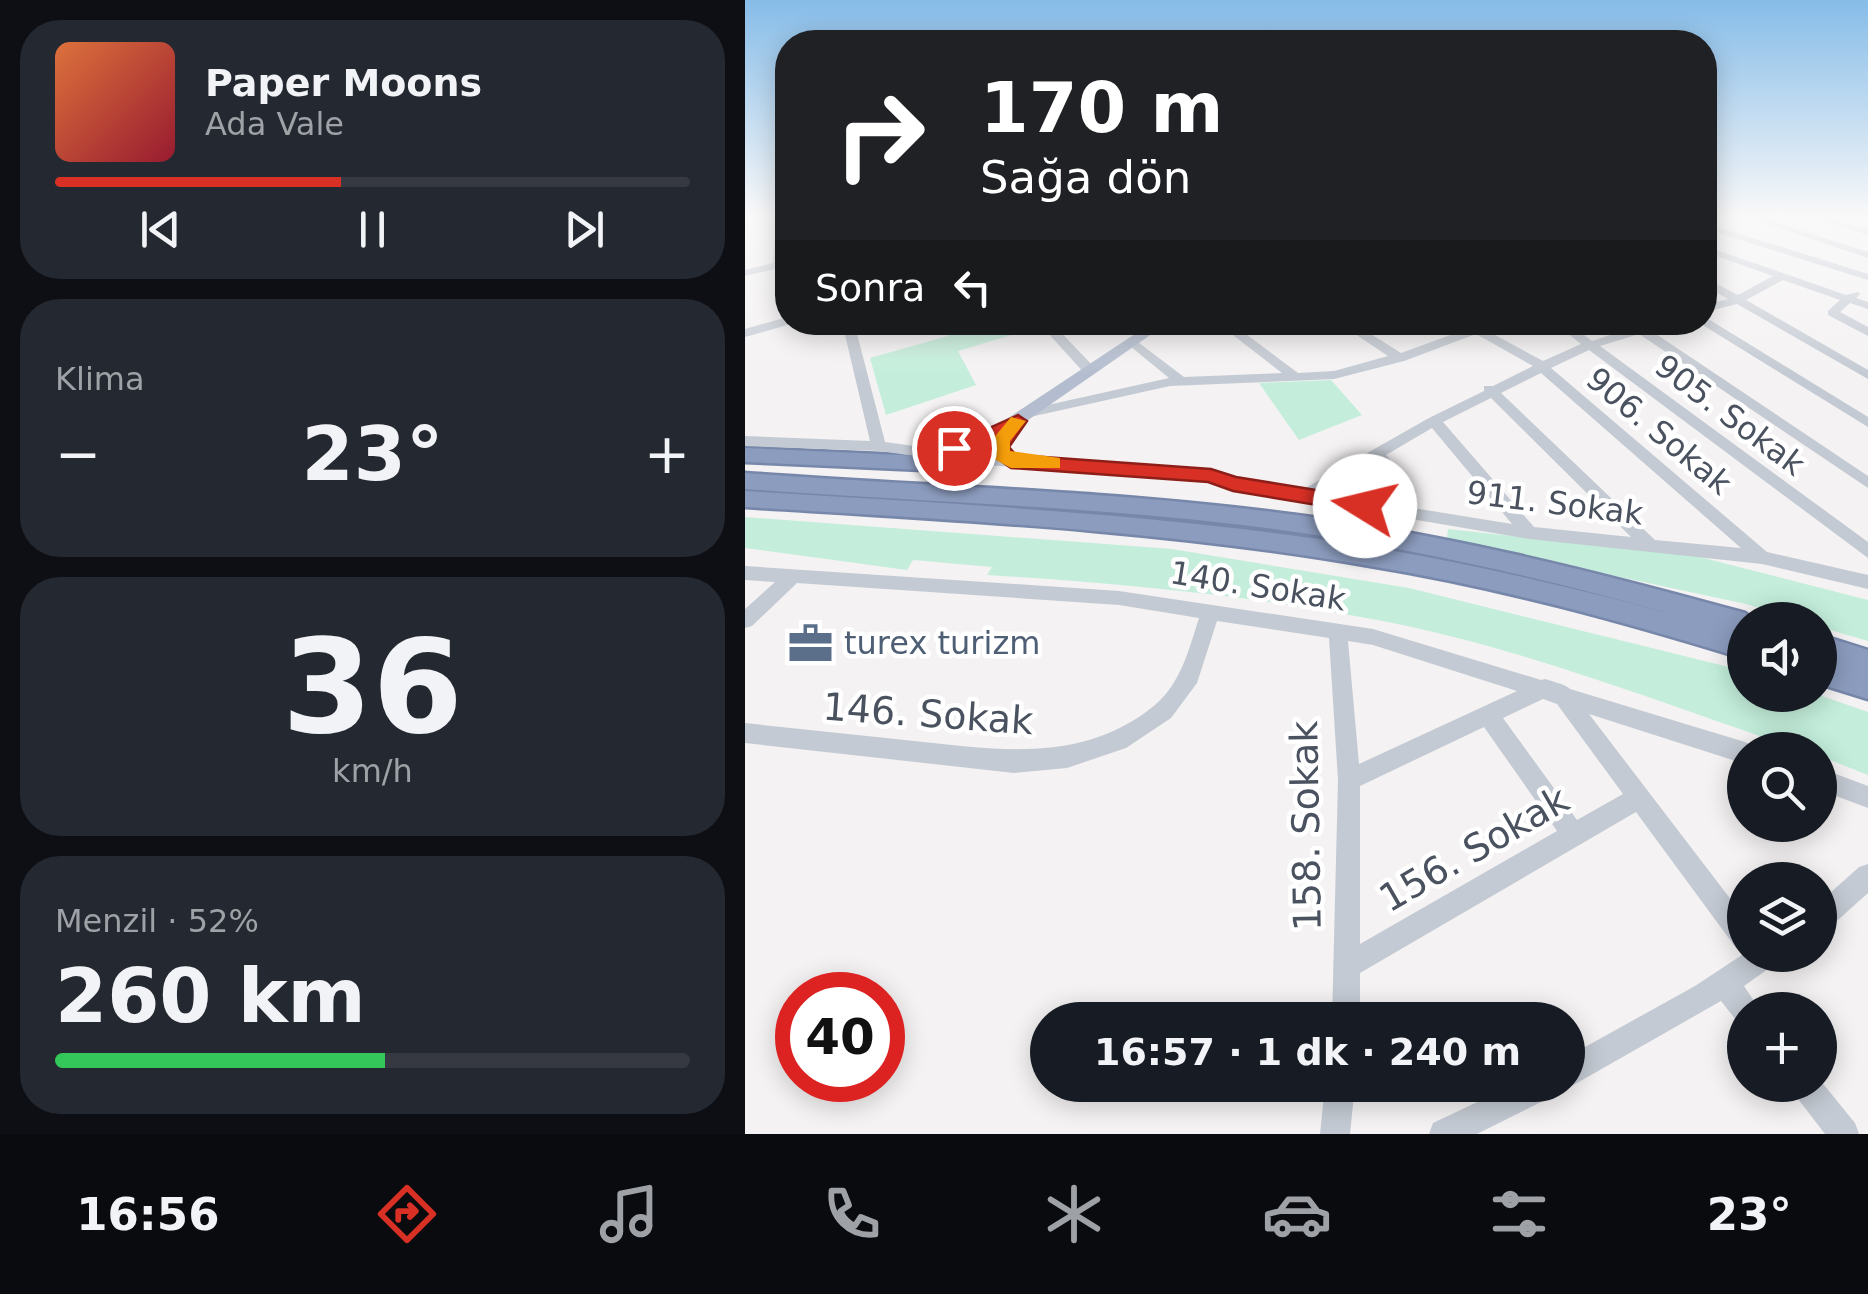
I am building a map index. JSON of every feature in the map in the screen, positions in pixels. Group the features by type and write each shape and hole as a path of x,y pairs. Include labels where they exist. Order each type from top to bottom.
{"highway":[{"path":"745,455 945,464 972,459"},
{"path":"745,466 860,476 904,490"},
{"path":"745,482 1099,504 1347,531 1548,571 1727,619"},
{"path":"745,499 1137,526 1319,548 1540,592 1727,642"},
{"path":"1837,652 1868,662"},
{"path":"1837,676 1868,686"}],"main road":[{"path":"972,459 987,440 1144,335"},
{"path":"931,451 974,443 1024,417"},
{"path":"1011,461 1001,454 999,447 1024,417"}],"street":[{"path":"1766,270 1868,306"},
{"path":"1843,270 1868,278 1833,313 1868,332"},
{"path":"1717,306 1738,300 1782,276"},
{"path":"1717,288 1868,375"},
{"path":"745,334 775,325"},
{"path":"1717,329 1868,423"},
{"path":"851,335 879,446"},
{"path":"1056,335 1090,371"},
{"path":"1240,335 1295,376"},
{"path":"1364,335 1400,358"},
{"path":"1024,417 1181,382 1333,375 1400,358 1450,335"},
{"name":"906. Sokak","path":"1486,335 1540,366 1763,558"},
{"name":"905. Sokak","path":"1577,335 1868,551"},
{"path":"1303,496 1489,389 1615,335"},
{"path":"1649,335 1868,483"},
{"path":"1133,342 1181,382"},
{"path":"1489,389 1650,545"},
{"path":"1434,421 1529,533"},
{"path":"745,441 879,446 972,459"},
{"path":"1376,453 1408,492"},
{"name":"911. Sokak","path":"972,459 995,467 1233,484 1529,533 1763,558 1868,582"},
{"name":"911. Sokak","path":"972,459 1211,476 1233,484"},
{"name":"140. Sokak","path":"745,572 1119,598 1373,637 1727,747"},
{"path":"745,620 793,576"},
{"name":"146. Sokak","path":"745,733 1014,762 1067,757 1118,742 1164,712 1190,678 1210,612"},
{"name":"158. Sokak","path":"1338,631 1349,780 1346,1002"},
{"path":"1349,780 1488,715 1553,691 1727,913"},
{"path":"1488,715 1575,836"},
{"path":"1837,786 1868,797"},
{"name":"156. Sokak","path":"1347,966 1639,797"},
{"path":"1837,904 1868,876"},
{"path":"1585,1063 1724,983 1736,972"},
{"path":"1724,983 1731,992"},
{"path":"1335,1134 1339,1102"},
{"path":"1444,1134 1510,1102"},
{"path":"1818,1102 1843,1134"}],"green space":[{"path":"1012,335 958,351 976,385 886,415 870,358 948,336"},
{"path":"1331,380 1362,415 1299,440 1259,383"},
{"path":"745,517 1172,549 1409,588 1727,667 1727,712 1837,712 1837,701 1868,712 1868,775 1837,763 1837,732 1749,732 1589,677 1427,630 1229,597 987,575 992,567 913,560 907,570 745,548"},
{"path":"1448,529 1696,556 1868,600 1868,641 1837,632 1837,602 1737,602 1447,540"}],"slow traffic":[{"path":"1017,421 1001,440 1001,454 1011,461 1053,463"}],"place":[{"name":"turex turizm","path":"811,643"}],"route":[{"path":"954,448 974,443 1018,421 1007,430 999,447 1001,454 1011,461 1211,476 1233,484 1365,506"}]}
